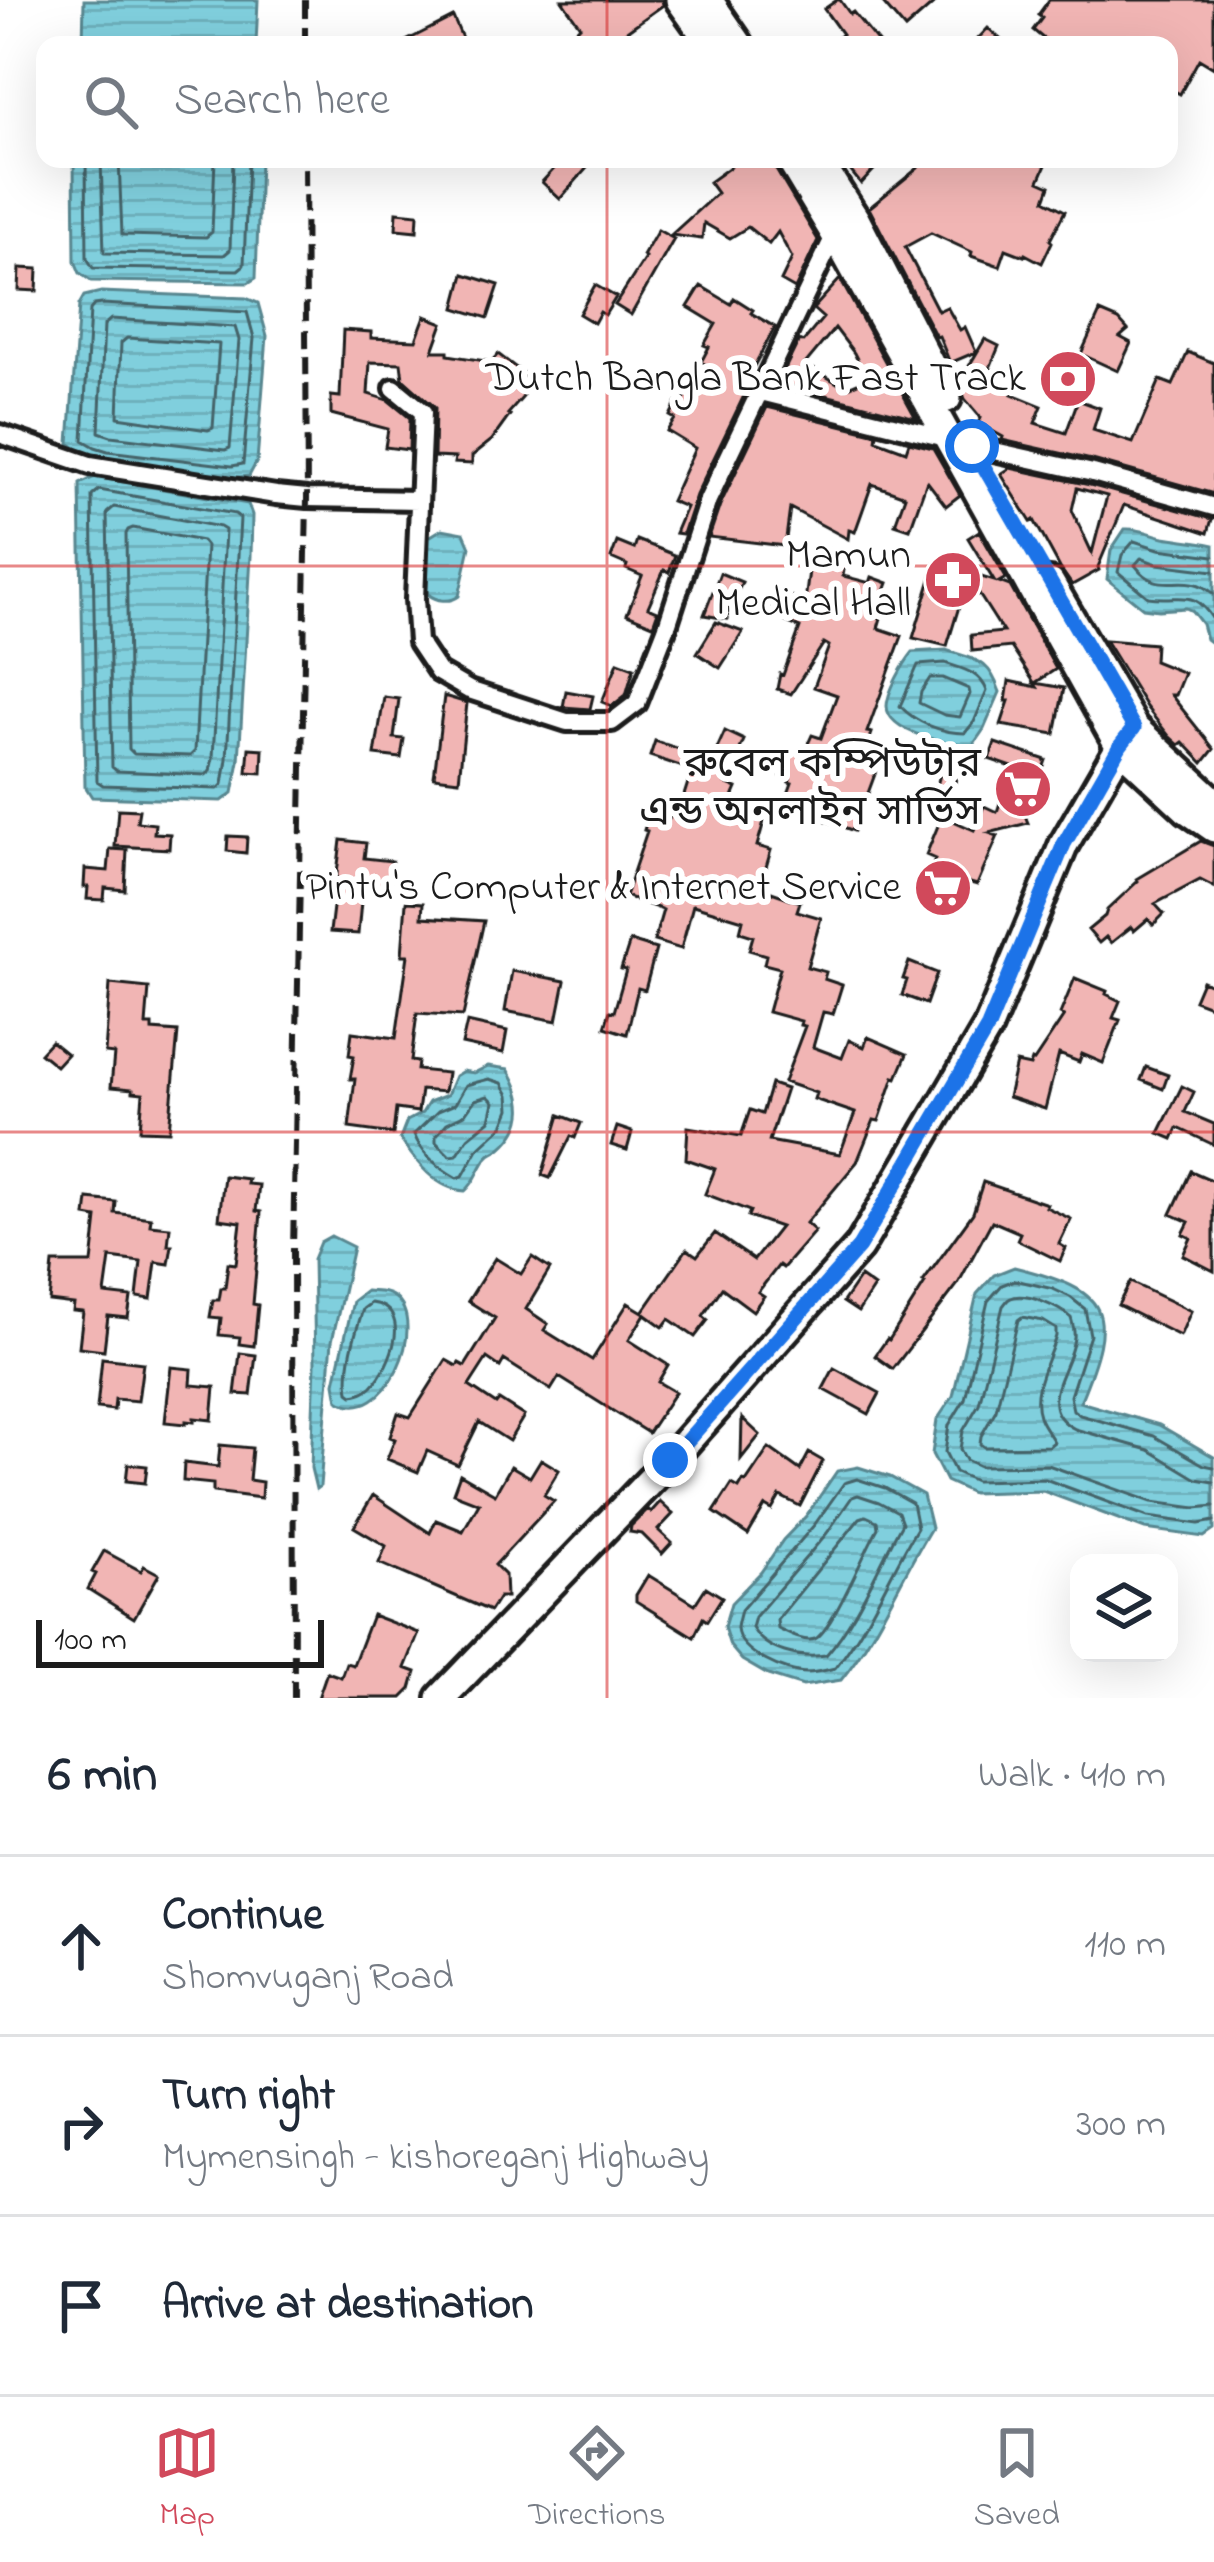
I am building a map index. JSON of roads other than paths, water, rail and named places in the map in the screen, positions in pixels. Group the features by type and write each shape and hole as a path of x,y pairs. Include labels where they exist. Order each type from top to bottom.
{"main road":[{"path":"680,0 706,36"},
{"path":"707,0 733,36"},
{"path":"795,168 961,443 1127,737 1188,810 1214,828"},
{"path":"823,168 855,219 961,443"},
{"path":"1127,737 1214,802"},
{"path":"441,1698 670,1460 859,1247 988,1027 1064,844 1127,737"}],"street":[{"path":"394,388 423,412 415,599 418,642 438,672 469,690 567,722 612,722 637,703 708,500 835,234"},
{"path":"761,392 1093,472 1214,507"},
{"path":"0,434 90,465 253,491 307,498 418,500"}],"water":[{"path":"84,0 258,0 256,36 83,36"},
{"path":"74,168 260,168 256,278 248,283 91,281 75,261"},
{"path":"101,292 246,298 258,303 267,336 257,461 249,476 232,478 106,462 91,459 69,443 79,305 84,296"},
{"path":"95,477 248,504 251,556 239,761 233,793 222,801 92,797 85,786 80,484"},
{"path":"442,529 464,533 470,547 459,596 447,600 428,594 422,578 426,539"},
{"path":"1125,529 1214,545 1214,645 1192,611 1143,608 1107,579 1111,550"},
{"path":"946,650 980,663 1000,692 973,745 909,730 897,724 887,706 913,652"},
{"path":"488,1066 508,1069 521,1100 520,1120 510,1139 488,1156 469,1187 455,1189 428,1173 400,1139 407,1121 422,1113 429,1102 447,1095 455,1076"},
{"path":"331,1236 353,1247 332,1341 320,1486 316,1489 311,1468 313,1259 320,1242"},
{"path":"1014,1267 1071,1285 1098,1309 1099,1346 1080,1402 1159,1425 1214,1457 1214,1530 1204,1537 1145,1529 1043,1491 972,1493 946,1481 932,1454 937,1420 953,1396 977,1294 994,1275"},
{"path":"366,1291 394,1297 404,1310 407,1328 397,1369 386,1387 372,1400 355,1405 338,1400 335,1383 353,1301"},
{"path":"858,1467 923,1495 931,1528 878,1625 841,1680 803,1686 768,1675 742,1660 730,1646 724,1627 731,1603 806,1516 837,1471"}],"railway":[{"path":"305,0 305,36"},
{"path":"294,1698 293,1251 307,498 305,168"}],"place":[{"name":"Dutch Bangla Bank Fast Track","path":"1068,379"},
{"name":"Mamun Medical Hall","path":"953,580"},
{"name":"রুবেল কম্পিউটার এন্ড অনলাইন সার্ভিস","path":"1023,789"},
{"name":"Pintu's Computer & Internet Service","path":"943,888"}]}
